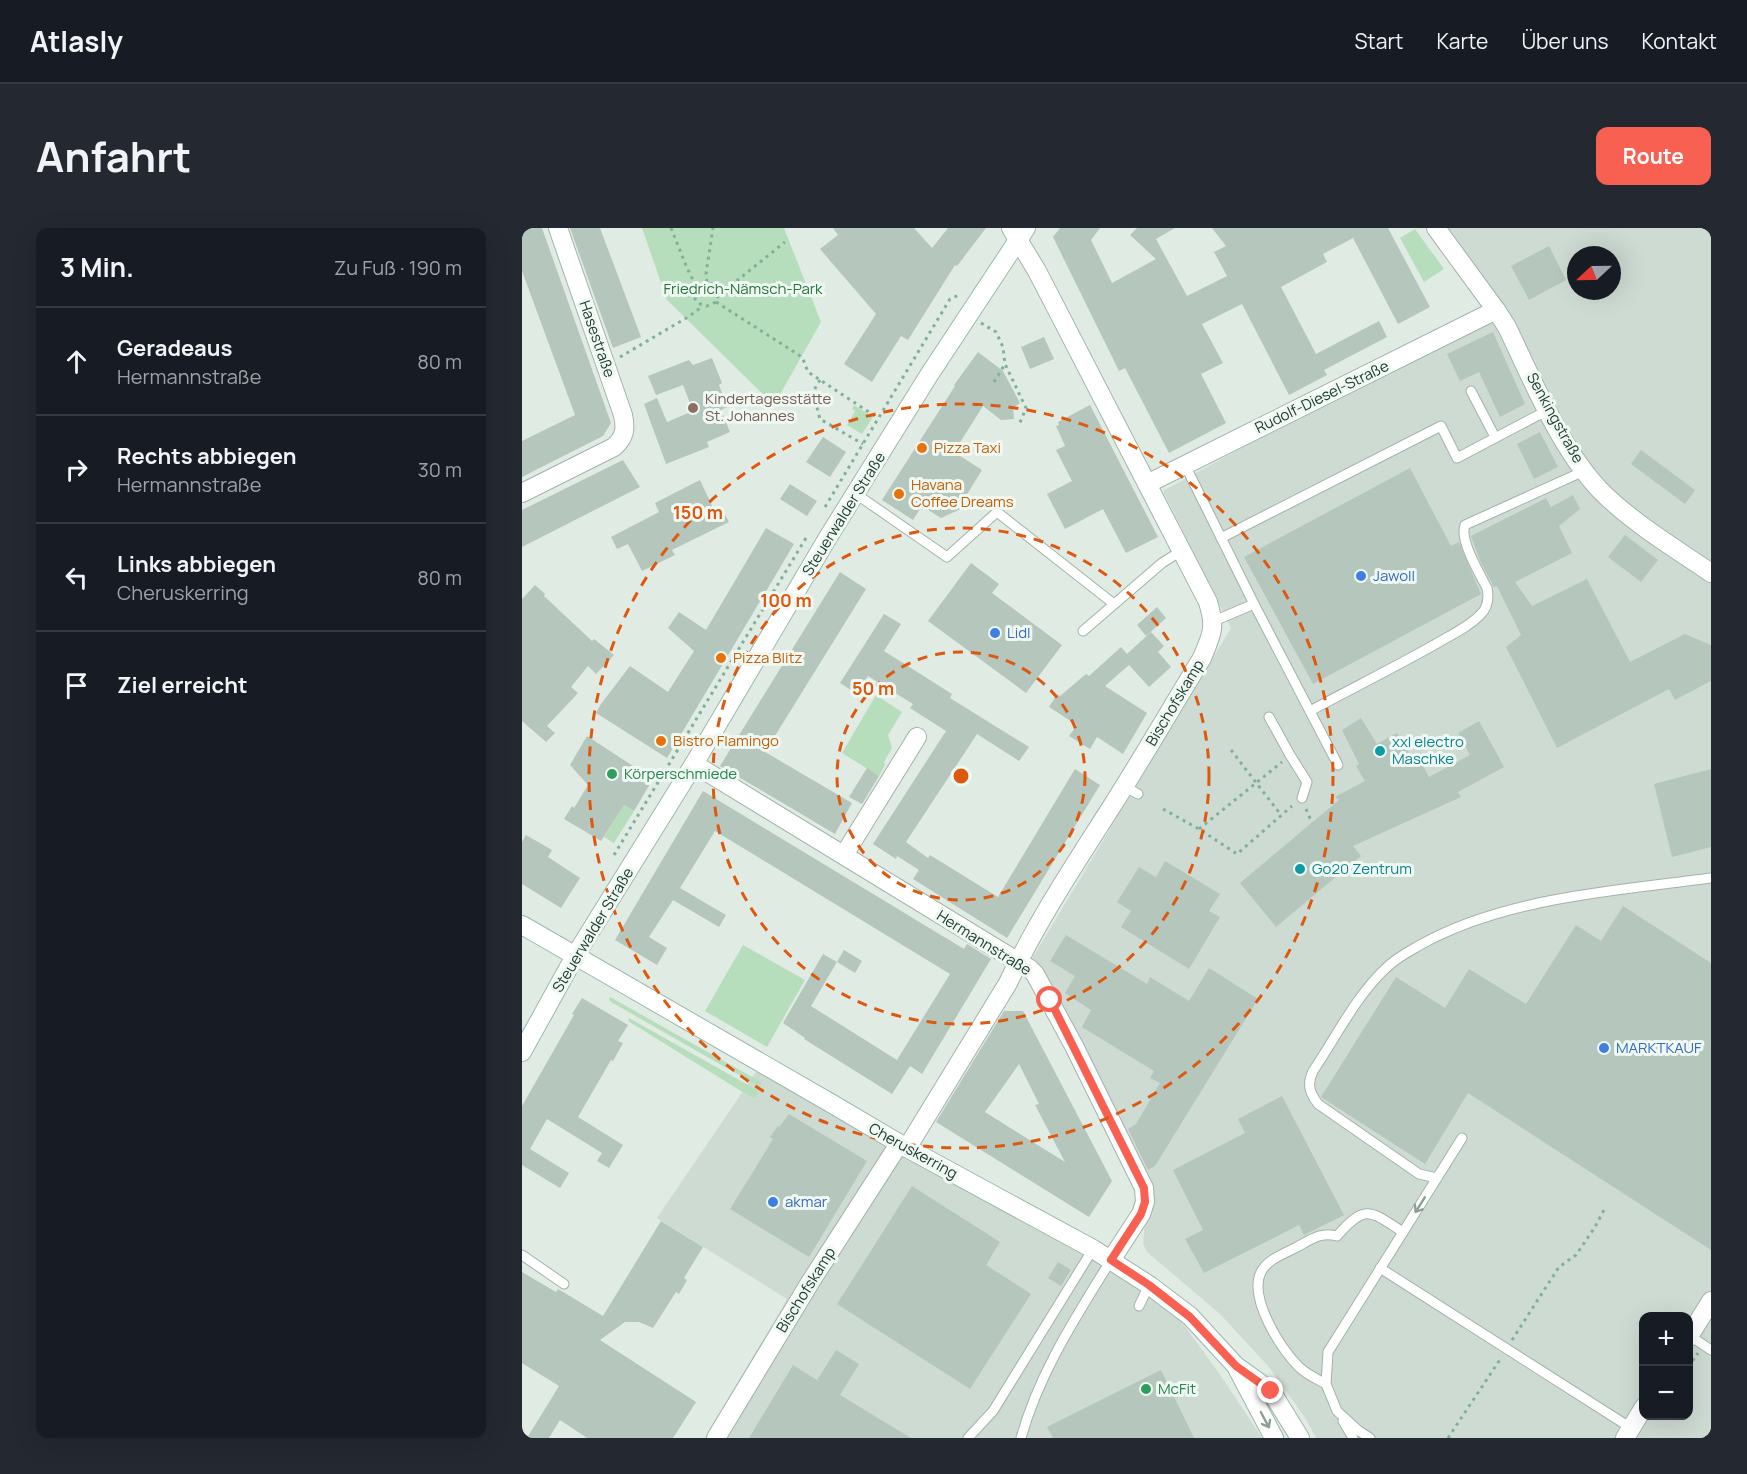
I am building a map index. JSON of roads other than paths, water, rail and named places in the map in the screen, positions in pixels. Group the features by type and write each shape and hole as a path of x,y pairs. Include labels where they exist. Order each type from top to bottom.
{"street":[{"name":"Hasestraße","path":"522,493 614,447 623,437 626,425 558,228"},
{"name":"Senkingstraße","path":"1436,228 1507,327 1568,448 1584,471 1605,496 1635,521 1711,572"},
{"name":"Steuerwalder Straße","path":"522,1052 575,956 694,764 827,539 1019,232"},
{"path":"1019,232 1208,602 1214,621"},
{"name":"Rudolf-Diesel-Straße","path":"1147,483 1496,310"},
{"name":"Bischofskamp","path":"716,1438 811,1281 903,1146 1008,983 1017,962 1051,902 1131,790 1205,660 1214,621"},
{"path":"844,855 916,737"},
{"name":"Hermannstraße","path":"694,764 1030,969 1039,980 1144,1188 1145,1202 1141,1214 1111,1260"},
{"name":"Cheruskerring","path":"522,925 903,1146 1093,1249 1149,1285 1190,1317 1236,1366 1271,1391 1300,1438"},
{"path":"1693,1330 1711,1301"},
{"name":"Cheruskerring","path":"1236,1366 1274,1438"},
{"path":"1628,1433 1639,1415"}],"lane":[{"path":"1471,392 1495,438"},
{"path":"1221,538 1441,426 1457,458 1548,410"},
{"path":"1185,465 1338,765"},
{"path":"1310,711 1408,659 1480,615 1487,603 1487,588 1465,540 1463,530 1465,525 1584,471"},
{"path":"856,494 947,557 997,512 1114,604"},
{"path":"1083,631 1162,563 1181,551"},
{"path":"1214,621 1254,604"},
{"path":"1269,717 1307,782 1302,798"},
{"path":"1437,1178 1419,1174 1318,1104 1313,1098 1309,1085 1313,1071 1376,978 1399,957 1430,939 1489,916 1573,897 1711,878"},
{"path":"1353,1438 1337,1411 1326,1384 1328,1352 1462,1138"},
{"path":"1326,1384 1301,1369 1278,1340 1264,1316 1259,1295 1261,1272 1270,1262 1312,1239 1328,1233 1337,1236 1349,1222 1361,1214 1374,1213 1403,1232"},
{"path":"968,1438 993,1411 1093,1249"},
{"path":"522,1255 564,1284"},
{"path":"1021,1438 1030,1409 1058,1346 1111,1260"},
{"path":"1380,1268 1507,1349 1628,1433"},
{"path":"1139,1306 1149,1285"},
{"path":"1693,1339 1711,1350"},
{"path":"1337,1411 1370,1438"}],"place":[{"name":"Kindertagesstätte St. Johannes","path":"693,408"},
{"name":"Pizza Taxi","path":"922,448"},
{"name":"Havana Coffee Dreams","path":"899,494"},
{"name":"Jawoll","path":"1361,576"},
{"name":"Lidl","path":"995,633"},
{"name":"Pizza Blitz","path":"721,658"},
{"name":"Bistro Flamingo","path":"661,741"},
{"name":"xxl electro Maschke","path":"1380,751"},
{"name":"Körperschmiede","path":"612,774"},
{"name":"Go20 Zentrum","path":"1300,869"},
{"name":"MARKTKAUF","path":"1604,1048"},
{"name":"akmar","path":"773,1202"},
{"name":"McFit","path":"1146,1389"}],"park label":[{"name":"Friedrich-Nämsch-Park","path":"743,289"}]}
